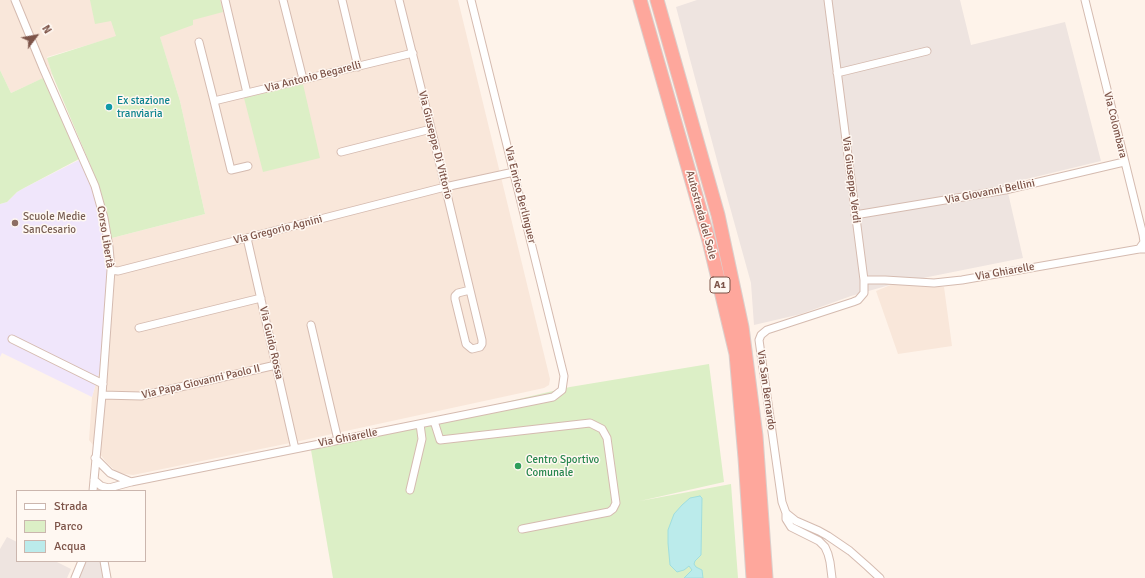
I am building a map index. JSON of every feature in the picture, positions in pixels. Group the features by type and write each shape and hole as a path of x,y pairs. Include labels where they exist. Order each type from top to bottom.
{"highway":[{"name":"Autostrada del Sole","path":"640,0 709,241 736,354 753,578"},
{"name":"Autostrada del Sole","path":"657,0 718,215 742,327 756,436 766,578"}],"street":[{"name":"Corso Libertà","path":"15,0 95,186 104,218 109,247 111,270 93,490"},
{"path":"225,0 247,93"},
{"path":"283,0 303,79"},
{"path":"342,0 358,66"},
{"name":"Via Giuseppe Di Vittorio","path":"399,0 413,54 431,129 470,290 482,340 480,347 472,349 466,344 455,299 458,294 470,290"},
{"name":"Via Enrico Berlinguer","path":"471,0 564,376 562,390"},
{"name":"Via Giuseppe Verdi","path":"828,0 864,288"},
{"name":"Via Colombara","path":"1084,0 1143,235 1144,242 1142,249"},
{"path":"199,42 231,170 248,166"},
{"path":"837,73 927,51"},
{"name":"Via Antonio Begarelli","path":"214,101 413,54"},
{"path":"341,152 431,129"},
{"name":"Via Giovanni Bellini","path":"855,215 1005,190 1124,162"},
{"name":"Via Gregorio Agnini","path":"111,270 118,271 445,187 514,172"},
{"name":"Via Guido Rossa","path":"247,238 295,449"},
{"name":"Via Ghiarelle","path":"864,280 934,283 962,280 1142,249"},
{"name":"Via San Bernardo","path":"832,578 830,562 825,547 819,541 791,527 786,519 786,513 782,502 759,340 767,330 858,300 864,293 864,288"},
{"path":"139,328 261,298"},
{"path":"311,325 338,440"},
{"path":"12,339 102,384"},
{"name":"Via Papa Giovanni Paolo II","path":"102,395 141,396 276,364"},
{"name":"Via Ghiarelle","path":"94,480 108,490 131,482 553,397 562,390"},
{"path":"434,421 440,440 590,423 602,429 607,438 616,503 613,509 609,512 522,529"},
{"path":"410,490 422,439 420,424"},
{"path":"95,458 110,473 131,482"},
{"path":"94,480 101,474 110,473"},
{"path":"786,513 796,521 828,536 850,552 880,578"},
{"path":"75,578 82,562"},
{"path":"104,562 107,578"}],"shaded area":[{"path":"0,0 458,0 550,379 549,385 544,388 295,442 133,475 118,473 107,463 89,440 92,397 100,370 108,239 205,214 180,101 156,25 47,57 52,74 11,93 0,70"},
{"path":"697,0 960,0 971,45 1065,22 1101,161 1006,184 1023,258 893,284 851,296 801,314 754,325 751,283 676,7"},
{"path":"87,156 92,169 103,212 108,275 100,370 92,397 2,353 0,357 0,204 7,202 17,192 24,188"},
{"path":"893,284 944,287 952,346 898,354 876,291"},
{"path":"7,537 16,542 16,562 57,562 71,569 67,578 0,578 0,549"},
{"path":"85,562 103,562 107,578 78,578"}],"green space":[{"path":"90,0 220,0 223,12 193,20 193,25 160,37 180,101 205,214 108,239 92,169 52,74 47,58 116,36 111,21 95,24"},
{"path":"0,70 11,93 43,78 79,159 24,188 17,192 7,202 0,204"},
{"path":"303,84 320,158 263,172 244,98"},
{"name":"Centro Sportivo Comunale","path":"709,364 724,482 640,501 731,484 738,578 333,578 311,450 383,431 570,387"}],"water":[{"path":"700,496 702,498 701,555 694,564 702,570 703,578 684,578 692,570 689,566 684,570 677,572 670,565 668,530 674,514 682,505 690,498"}],"place":[{"name":"Ex stazione tranviaria","path":"109,107"},
{"name":"Scuole Medie SanCesario","path":"15,223"},
{"name":"Centro Sportivo Comunale","path":"518,466"}]}
